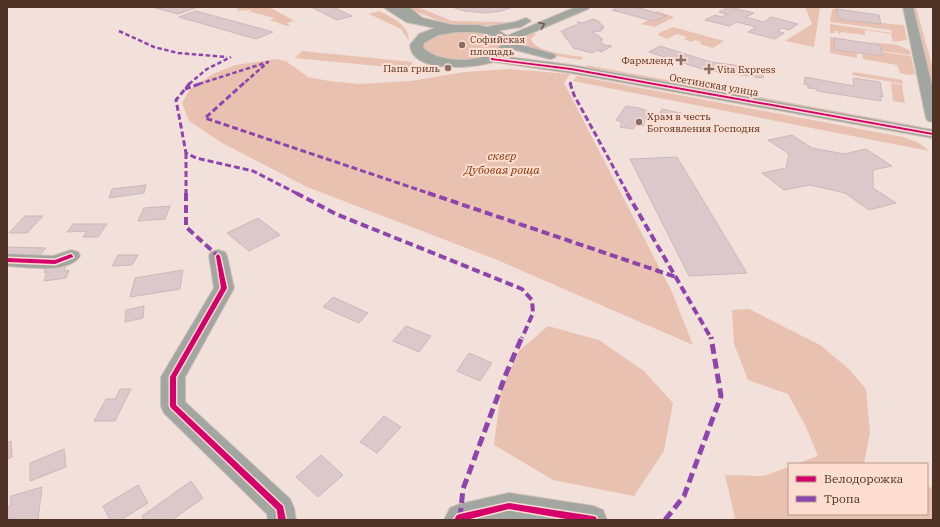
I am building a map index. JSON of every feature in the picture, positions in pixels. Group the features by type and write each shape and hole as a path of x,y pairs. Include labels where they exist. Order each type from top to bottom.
{"street":[{"path":"389,7 410,19 422,22 493,32 507,42"},
{"path":"403,7 422,22"},
{"path":"484,30 517,24 561,7"},
{"path":"507,42 585,7"},
{"path":"908,7 933,118"},
{"path":"410,19 420,38"},
{"path":"457,28 435,31 420,38 416,45 418,51 426,57 440,62 470,63 492,60 501,55 507,50 507,42"},
{"name":"Осетинская улица","path":"507,42 571,69"},
{"name":"Осетинская улица","path":"507,42 538,54 933,126"},
{"name":"Осетинская улица","path":"492,60 571,69 933,134"},
{"path":"7,260 55,262 71,256"},
{"path":"218,256 224,288 173,377 173,406 280,508 282,520"},
{"path":"458,520 460,518 509,506 593,520"}],"green space":[{"path":"232,7 269,7 300,24 294,21 287,23 290,25 287,26 270,20 274,18 251,12 246,14 252,10 235,11 239,9"},
{"path":"408,7 418,7 452,21 505,23 484,26 455,24 435,19 416,12"},
{"path":"805,7 820,7 814,47 785,41 812,24"},
{"path":"913,7 916,7 933,69 933,88"},
{"path":"836,8 841,10 837,10 838,19 904,25 907,40 893,42 891,34 865,30 865,35 841,32 838,34 838,31 835,31 835,33 830,33 830,24 892,33 891,30 830,22 832,10"},
{"path":"379,11 399,22 403,26 408,35 409,41 401,29 369,14"},
{"path":"657,11 674,17 655,27 641,24 648,20 653,21 665,16 653,13"},
{"path":"673,27 724,41 713,48 700,44 701,42 695,40 692,42 684,39 687,37 677,34 667,39 658,35 659,33"},
{"name":"Софийская площадь","path":"473,30 493,35 503,43 499,53 469,61 444,60 421,49 424,39 439,32"},
{"path":"531,32 536,34 531,39 534,43 545,50 583,57 581,60 533,50 525,43 526,38"},
{"path":"830,37 848,39 835,38 835,50 857,53 857,58 830,53"},
{"path":"869,42 898,45 909,50 911,55 882,51 880,45"},
{"path":"302,51 413,62 408,69 295,58"},
{"path":"882,52 911,56 915,74 909,75 900,73 897,65 863,59 862,54 882,56"},
{"name":"сквер Дубовая роща","path":"277,59 286,61 308,77 359,84 411,81 464,72 509,69 570,74 564,83 672,292 693,345 495,259 307,187 222,143 189,121 182,103 190,89 213,74 235,65"},
{"path":"586,65 912,125 918,128 588,67"},
{"path":"854,72 902,80 903,84 852,75"},
{"path":"577,76 903,137 919,143 929,151 573,81"},
{"path":"891,83 902,85 905,103 893,101"},
{"path":"749,309 820,345 849,369 866,389 870,432 864,463 799,463 818,456 806,427 788,394 748,380 734,344 732,310"},
{"path":"548,326 599,340 644,371 673,403 664,451 634,496 553,480 494,445 501,392 519,351"},
{"path":"788,467 788,515 928,515 928,488 933,487 933,520 726,520 735,518 725,475 763,476"}],"building":[{"path":"152,7 191,7 195,8 178,14"},
{"path":"311,7 333,7 352,16 337,20"},
{"path":"452,7 513,7 487,13 464,11"},
{"path":"615,7 640,8 666,16 653,21 612,10 617,8"},
{"path":"729,7 754,13 745,17 764,22 771,17 798,24 789,30 782,28 777,31 784,33 775,39 748,32 756,27 737,22 729,26 705,20 715,15 722,17 727,14 719,12"},
{"path":"837,9 879,15 881,24 838,19"},
{"path":"196,11 273,32 256,39 179,17"},
{"path":"593,19 598,21 604,27 601,28 603,29 599,30 601,31 592,32 603,40 600,40 604,45 612,46 601,52 598,50 592,53 573,48 561,31 579,23 577,22 582,23"},
{"path":"834,38 880,45 883,56 835,50"},
{"path":"660,46 711,62 764,69 763,78 705,70 649,52"},
{"path":"805,77 854,86 853,78 880,82 883,97 880,96 881,101 817,91 817,89 808,88 808,85 804,84"},
{"path":"626,106 647,111 648,113 643,126 636,125 633,129 620,127 622,122 616,120"},
{"path":"662,109 679,113 681,112 679,116 675,118 661,115 660,113"},
{"path":"792,135 812,148 844,154 866,149 892,166 873,170 873,188 896,203 869,210 845,193 810,185 784,190 762,173 786,168 789,154 768,140"},
{"path":"677,157 747,273 689,276 630,159"},
{"path":"146,185 144,193 109,198 112,189"},
{"path":"170,206 165,219 138,221 144,208"},
{"path":"25,216 43,216 27,233 9,233"},
{"path":"258,218 280,235 249,251 227,233"},
{"path":"73,224 107,224 98,237 83,237 87,231 67,232"},
{"path":"7,247 46,248 38,257 7,256"},
{"path":"118,255 138,255 132,265 112,266"},
{"path":"66,265 64,271 69,270 66,278 44,281 47,272 44,273 45,269"},
{"path":"183,270 180,289 130,297 135,278"},
{"path":"333,297 368,313 359,323 323,307"},
{"path":"144,306 143,318 125,322 126,310"},
{"path":"406,326 431,336 419,352 393,341"},
{"path":"469,353 492,363 480,381 457,371"},
{"path":"120,389 131,389 115,421 94,421 106,399 115,399"},
{"path":"384,416 401,427 377,453 360,442"},
{"path":"11,441 12,457 7,459 7,443"},
{"path":"64,449 66,467 30,481 30,463"},
{"path":"321,455 343,475 318,497 296,477"},
{"path":"191,481 203,498 172,520 144,520 142,516"},
{"path":"138,485 148,503 121,520 110,520 103,506"},
{"path":"42,487 38,520 14,520 14,517 7,520 7,507 10,506 11,496"}],"marked path":[{"path":"119,31 154,47 178,53 227,57"},
{"path":"231,57 214,64 200,74 187,86 176,100 186,153 196,158 253,171 336,214 522,289 532,300 533,313 506,374 463,489 460,518"},
{"path":"185,89 268,62 205,118 676,277"},
{"path":"570,82 574,95 631,200 711,336 721,396 684,496 665,520"},
{"path":"186,153 186,227 218,256"}],"cycle path":[{"path":"492,59 571,69 933,134"},
{"path":"7,260 55,262 71,256"},
{"path":"218,256 224,288 173,377 173,406 280,508 282,520"},
{"path":"458,520 460,518 509,506 593,520"}],"place":[{"name":"Софийская площадь","path":"462,45"},
{"name":"Фармленд","path":"681,60"},
{"name":"Папа гриль","path":"448,68"},
{"name":"Vita Express","path":"709,69"},
{"name":"Храм в честь Богоявления Господня","path":"639,122"}]}
